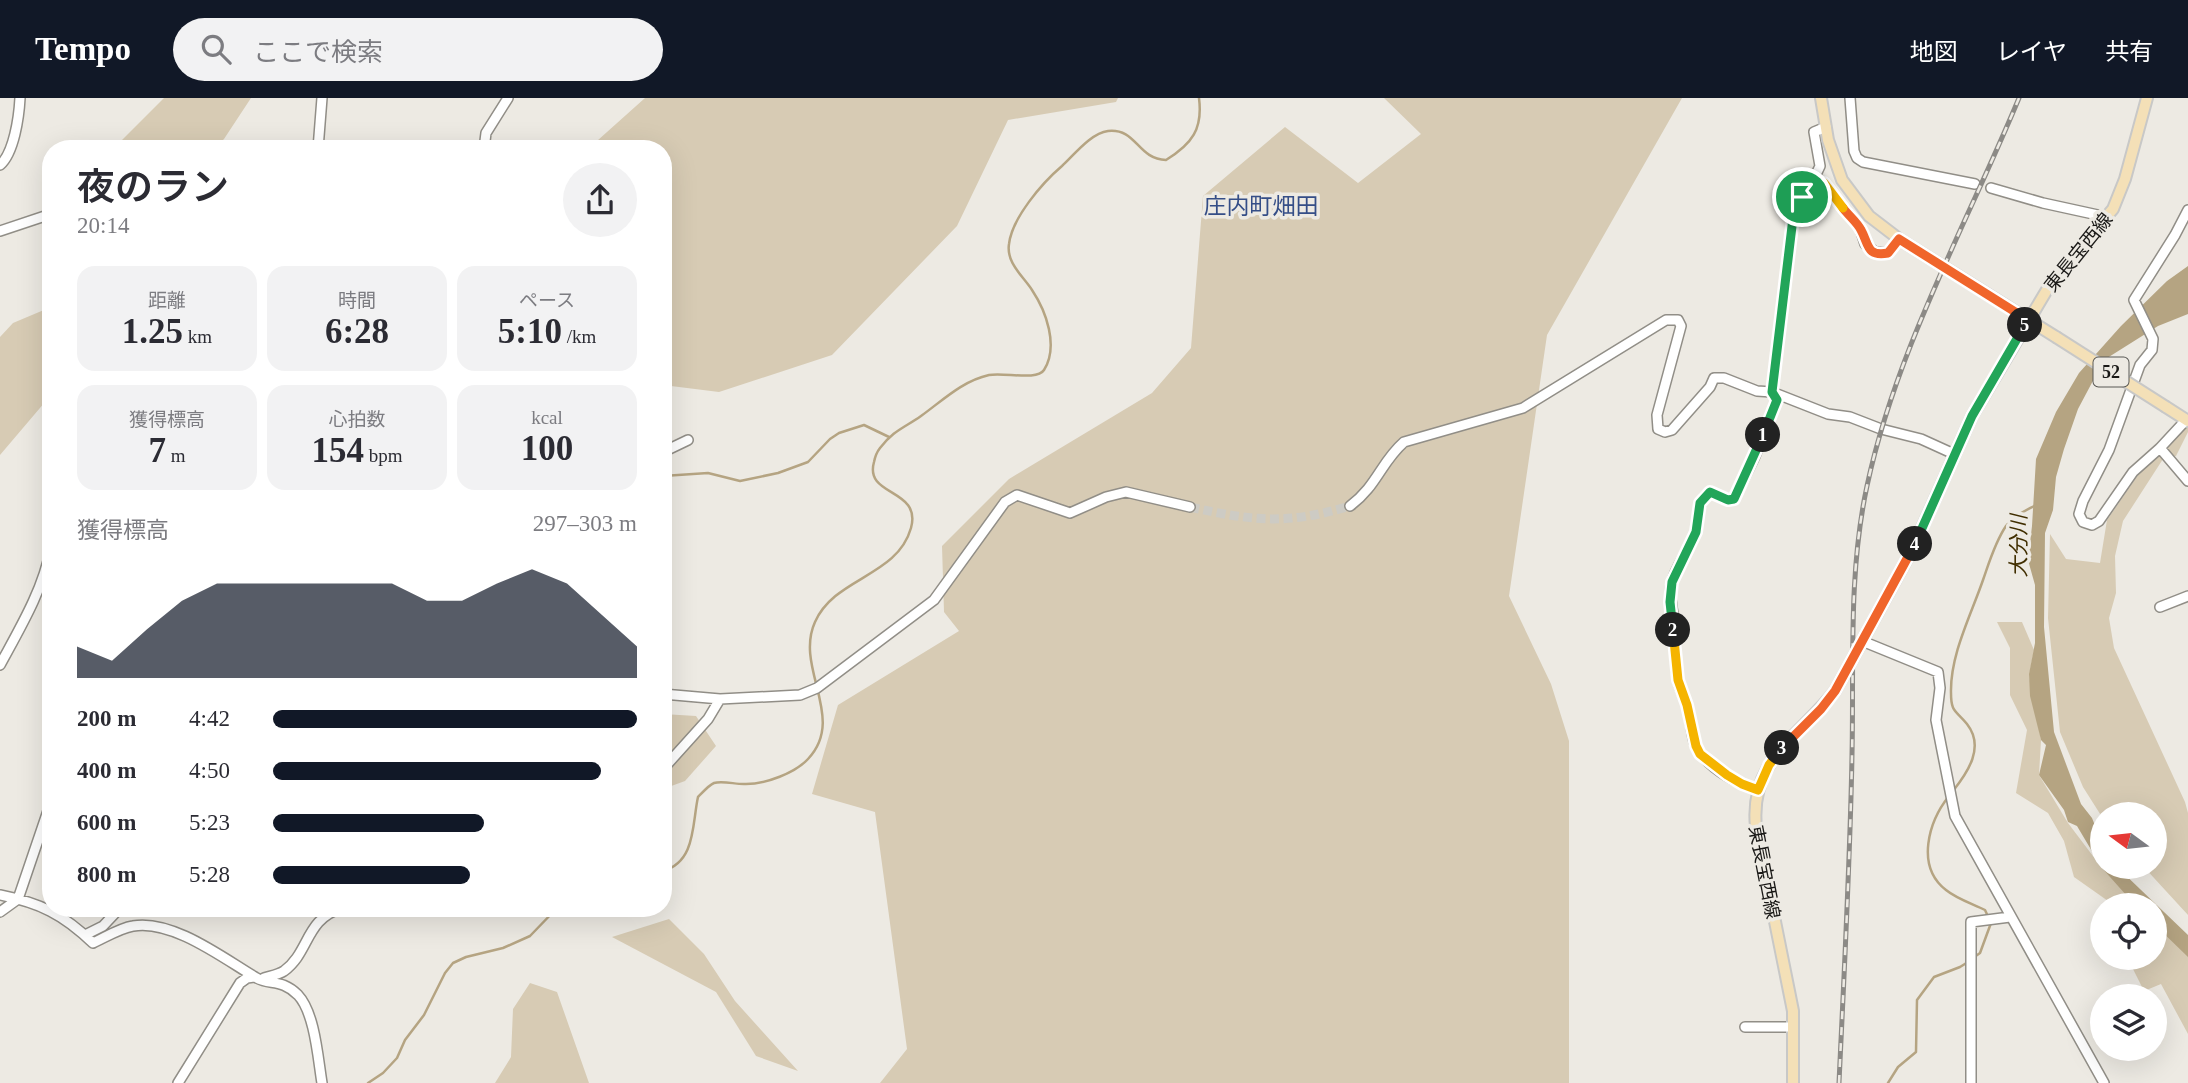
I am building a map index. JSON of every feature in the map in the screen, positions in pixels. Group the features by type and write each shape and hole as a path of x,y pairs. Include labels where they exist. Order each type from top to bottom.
{"main road":[{"name":"52","path":"1821,98 1833,159 1848,190 1869,216 1899,239 2187,420"},
{"name":"東長宝西線","path":"1793,1083 1793,1011 1756,827 1754,808 1758,790 1775,754 1821,709 1835,691 1913,548 1972,416 2057,273 2107,216 2125,179 2147,98"}],"street":[{"path":"0,165 4,163 11,144 20,98"},
{"path":"319,140 322,98"},
{"path":"485,140 486,133 508,98"},
{"path":"1850,98 1854,151 1857,158 1863,162 1975,184"},
{"path":"1758,790 1727,775 1700,754 1696,746 1687,705 1678,680 1670,602 1672,582 1696,532 1700,503 1710,492 1728,500 1734,499 1755,456 1777,400 1772,392 1793,218 1821,166 1814,132 1826,127"},
{"path":"1812,183 1824,183 1828,187 1860,228 1865,244 1875,253 1888,253 1899,239"},
{"path":"1991,188 2060,207 2107,216"},
{"path":"2187,420 2133,472 2099,520 2092,525 2083,522 2079,514 2082,501 2109,450 2140,365 2152,350 2153,339 2134,300 2188,210"},
{"path":"0,230 42,217"},
{"path":"1350,506 1365,495 1394,450 1404,442 1523,408 1666,320 1678,320 1681,326 1657,415 1658,429 1665,432 1672,430 1710,387 1714,378 1724,378 1757,391 1772,392 1828,414 1850,416 1881,429 1921,439 1954,454"},
{"path":"672,448 688,440"},
{"path":"2160,448 2188,481"},
{"path":"672,695 720,699 800,695 817,688 934,600 1005,502 1017,495 1070,513 1126,492 1190,507"},
{"path":"0,665 19,631 42,579"},
{"path":"2160,607 2188,596"},
{"path":"1862,641 1938,672 1940,688 1936,720 1955,816 2104,1083"},
{"path":"672,759 708,719 720,699"},
{"path":"0,912 18,899 42,828"},
{"path":"0,895 42,907"},
{"path":"63,917 93,943 132,926 149,925 163,929 209,947 256,978 282,973 294,962 306,938 324,917"},
{"path":"85,935 103,926 112,917"},
{"path":"1971,1083 1971,922 2010,917"},
{"path":"178,1083 240,984 247,978 279,982 300,996 311,1019 322,1083"},
{"path":"1745,1027 1793,1027"}],"shaded area":[{"path":"164,98 251,98 223,140 122,140"},
{"path":"645,98 1118,98 1116,102 1008,120 957,226 832,355 719,392 672,386 672,140 598,140"},
{"path":"1384,98 1682,98 1547,335 1509,596 1551,684 1569,741 1569,1083 880,1083 907,1049 875,812 812,794 838,705 959,631 944,612 942,546 1009,479 1152,393 1191,348 1203,196 1285,127 1358,183 1421,134"},
{"path":"2188,266 2188,314 2158,326 2104,360 2078,409 2064,449 2056,477 2053,510 2045,533 2044,627 2054,732 2081,804 2090,815 2090,848 2077,826 2068,822 2064,810 2039,775 2046,745 2041,740 2030,696 2029,674 2035,643 2035,585 2028,560 2036,459 2056,412 2079,373 2121,326 2167,281"},
{"path":"42,311 42,406 0,455 0,337 13,323"},
{"path":"2183,426 2188,428 2176,456 2163,459 2123,521 2115,556 2116,593 2109,618 2114,648 2188,813 2188,915 2155,879 2167,879 2167,802 2092,802 2083,787 2060,732 2048,618 2050,534 2066,559 2100,563 2107,520 2156,449"},
{"path":"1997,622 2022,622 2034,650 2029,676 2041,740 2039,775 2068,823 2090,852 2090,879 2113,879 2127,893 2097,893 2074,877 2064,841 2048,813 2016,793 2027,730 2010,695 2010,648"},
{"path":"672,715 696,716 716,746 685,781 672,786"},
{"path":"2112,879 2130,879 2144,893 2124,893"},
{"path":"2167,915 2188,935 2188,957 2167,937"},
{"path":"669,919 704,954 735,1001 798,1071 756,1056 716,992 612,937"},
{"path":"2167,933 2188,954 2188,1034 2167,995 2167,984 2140,984 2134,970 2167,970"},
{"path":"530,983 557,992 589,1083 495,1083 511,1057 513,1009"}],"waterway":[{"path":"672,867 687,851 698,797 710,785 722,782 754,784 780,777 808,759 819,743 823,727 822,710 810,639 815,622 824,607 836,595 893,557 904,544 911,528 912,515 908,506 884,488 873,473 875,458 880,448 895,433 970,382 995,374 1027,376 1044,370 1050,350 1046,318 1037,298 1016,269 1009,251 1011,234 1022,212 1046,182 1077,151 1102,133 1118,131 1149,155 1166,160 1183,148 1194,135 1199,119 1199,98"},
{"path":"672,475 708,473 740,481 778,473 808,462 839,433 864,425 889,437"},
{"name":"大分川","path":"1953,791 1969,768 1975,742 1967,724 1952,704 1954,664 1962,635 2002,532 2012,519 2036,505"},
{"path":"1949,796 1931,830 1928,856 1936,880 1950,893 1985,910 1991,923 1980,953 1973,958"},
{"path":"368,1083 383,1073 397,1058 405,1040 424,1015 445,973 453,963 503,948 530,936 548,917"},
{"path":"1888,1083 1898,1067 1916,1052 1917,1000 1934,977 1968,962"}],"tunnel":[{"path":"1190,507 1270,519 1307,516 1350,506"}],"railway":[{"path":"1839,1083 1850,837 1854,586 1867,486 1880,436 1914,337 2019,98"}],"district":[{"name":"庄内町畑田","path":"1261,206"}],"route":[{"path":"1812,183 1824,183 1860,228 1869,249 1875,253 1888,253 1899,239 2028,320 1972,416 1913,548 1835,691 1821,709 1775,754 1758,790 1727,775 1700,754 1696,746 1687,705 1678,680 1670,602 1672,582 1696,532 1700,503 1710,492 1728,500 1734,499 1755,456 1777,400 1772,392 1793,218 1802,197 1812,183"}]}
